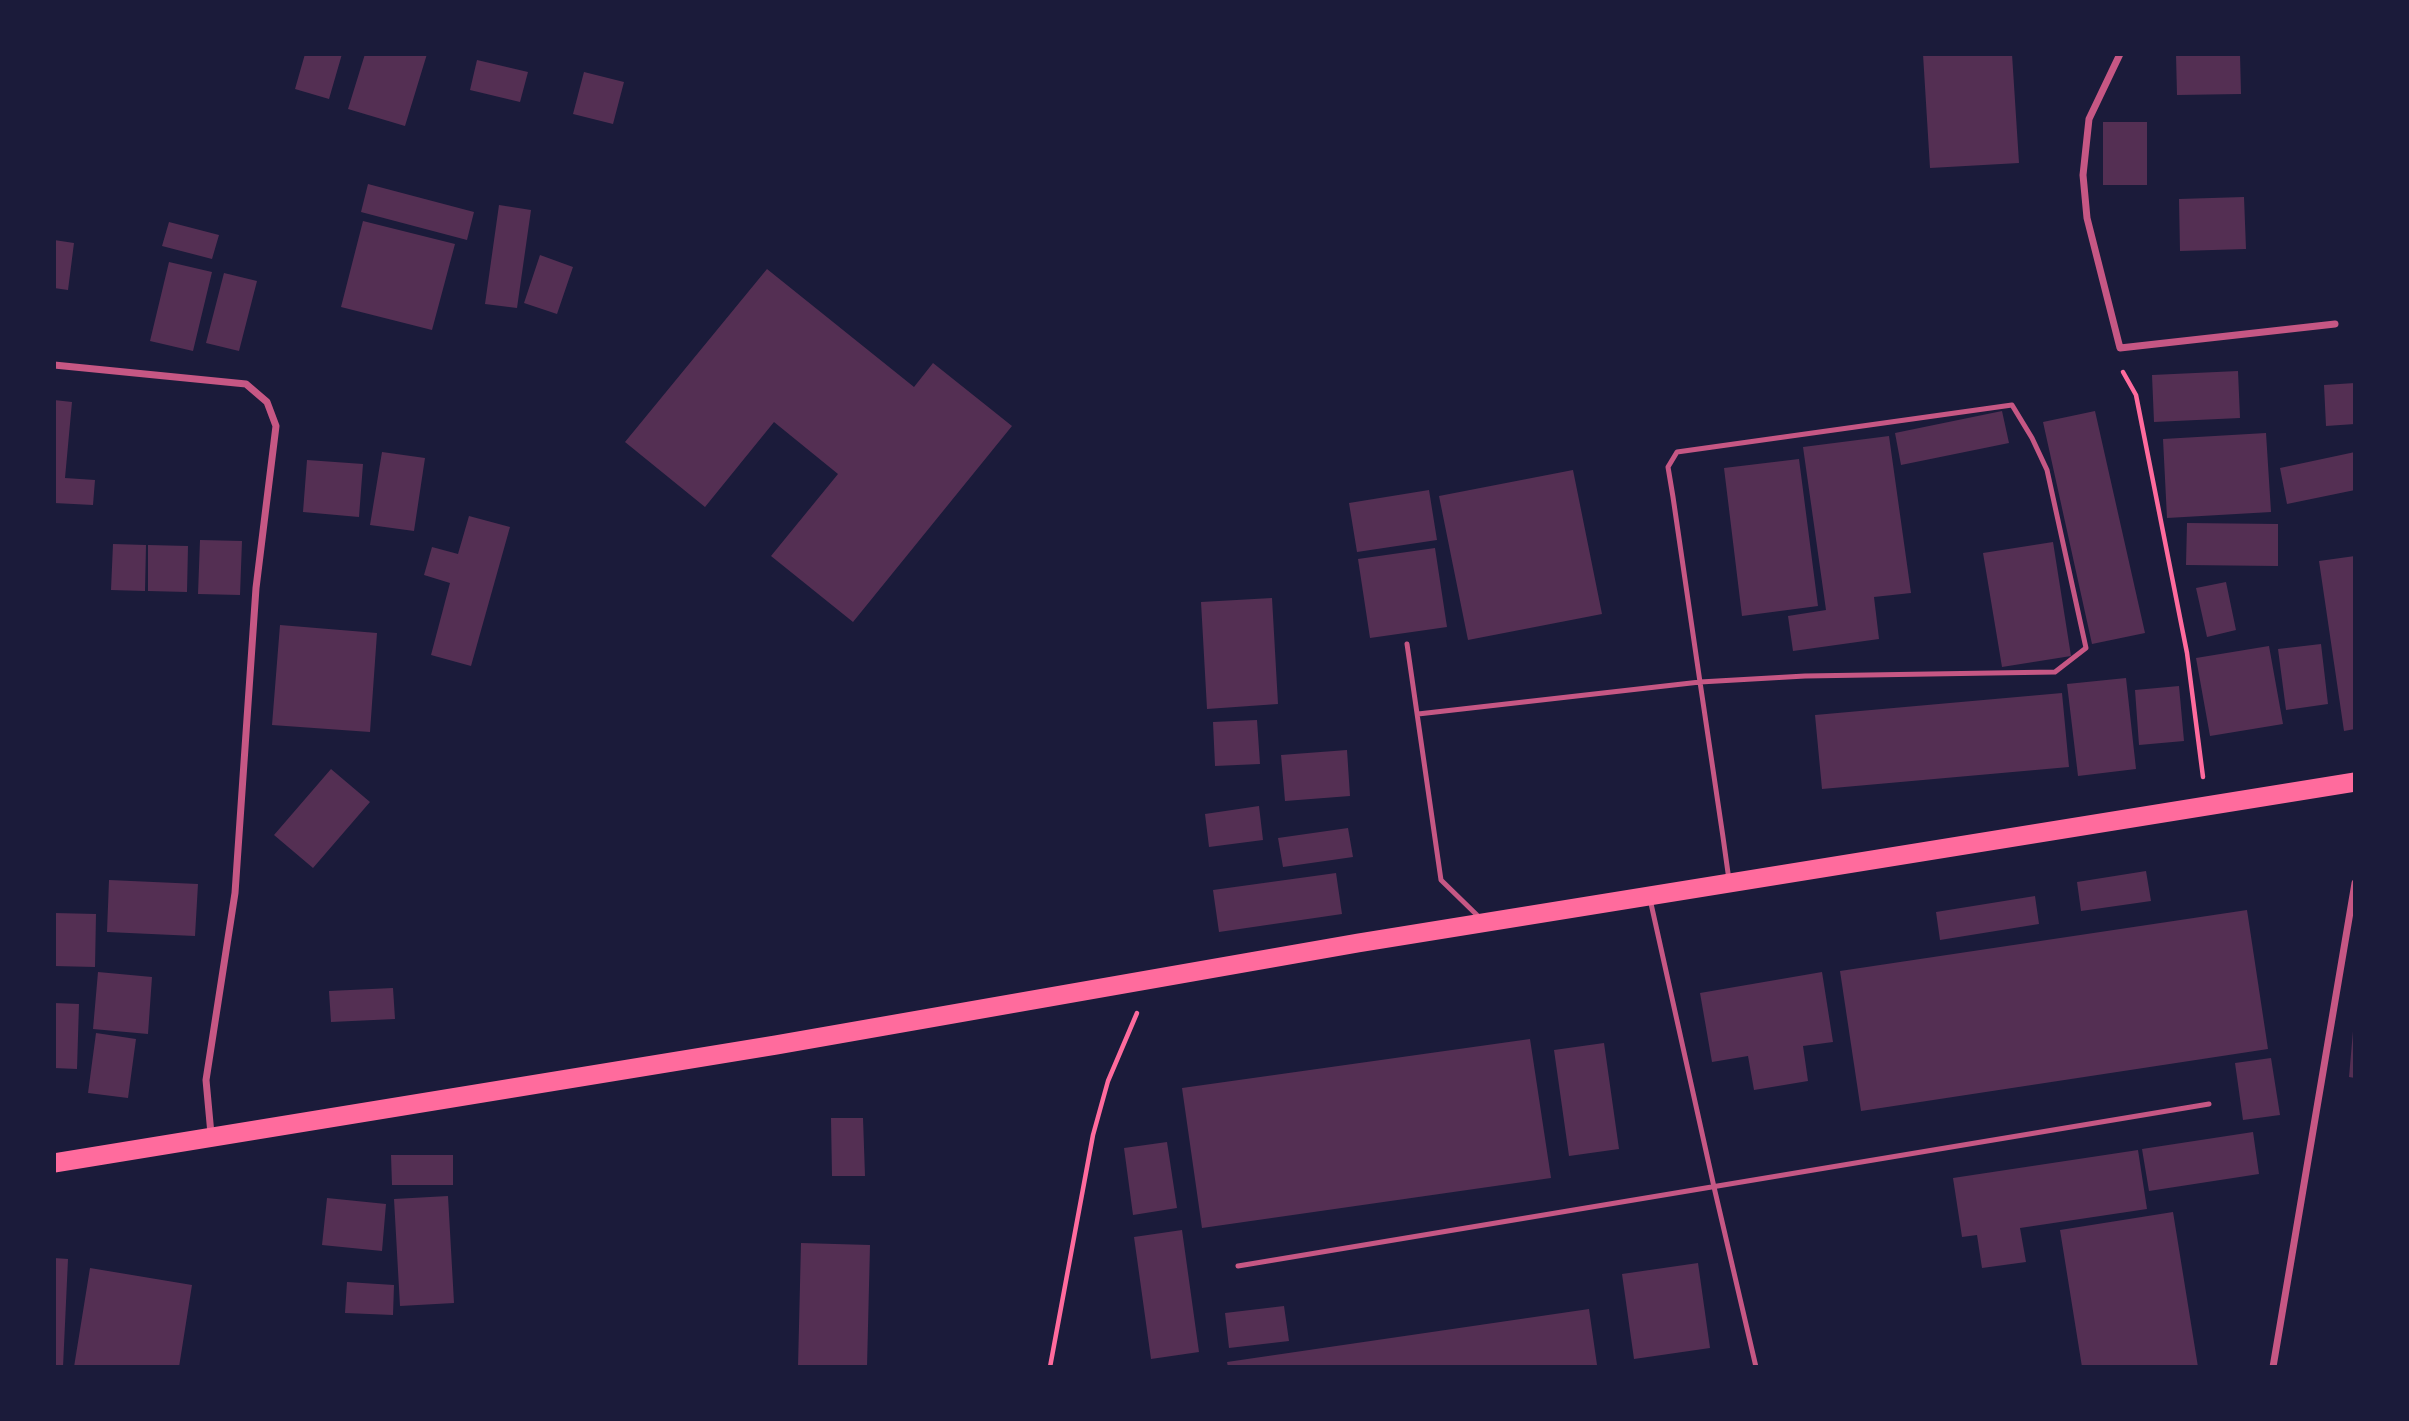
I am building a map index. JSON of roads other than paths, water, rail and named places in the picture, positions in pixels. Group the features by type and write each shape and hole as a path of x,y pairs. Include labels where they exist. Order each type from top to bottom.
{"highway":[{"path":"54,1163 212,1139 1485,922 2355,782"}],"street":[{"path":"2120,54 2089,118 2083,175 2087,218 2120,348 2335,324"},
{"path":"54,365 246,384 267,402 276,426 256,588 235,893 206,1080 212,1139"},
{"path":"2273,1367 2355,883"}],"lane":[{"path":"1418,714 1700,682 1805,676 2055,672 2086,648 2047,470 2012,405 1677,452 1668,467 1700,682 1730,883"},
{"path":"1407,644 1441,880 1485,922"},
{"path":"1650,896 1756,1367"},
{"path":"1238,1266 2209,1104"}]}
